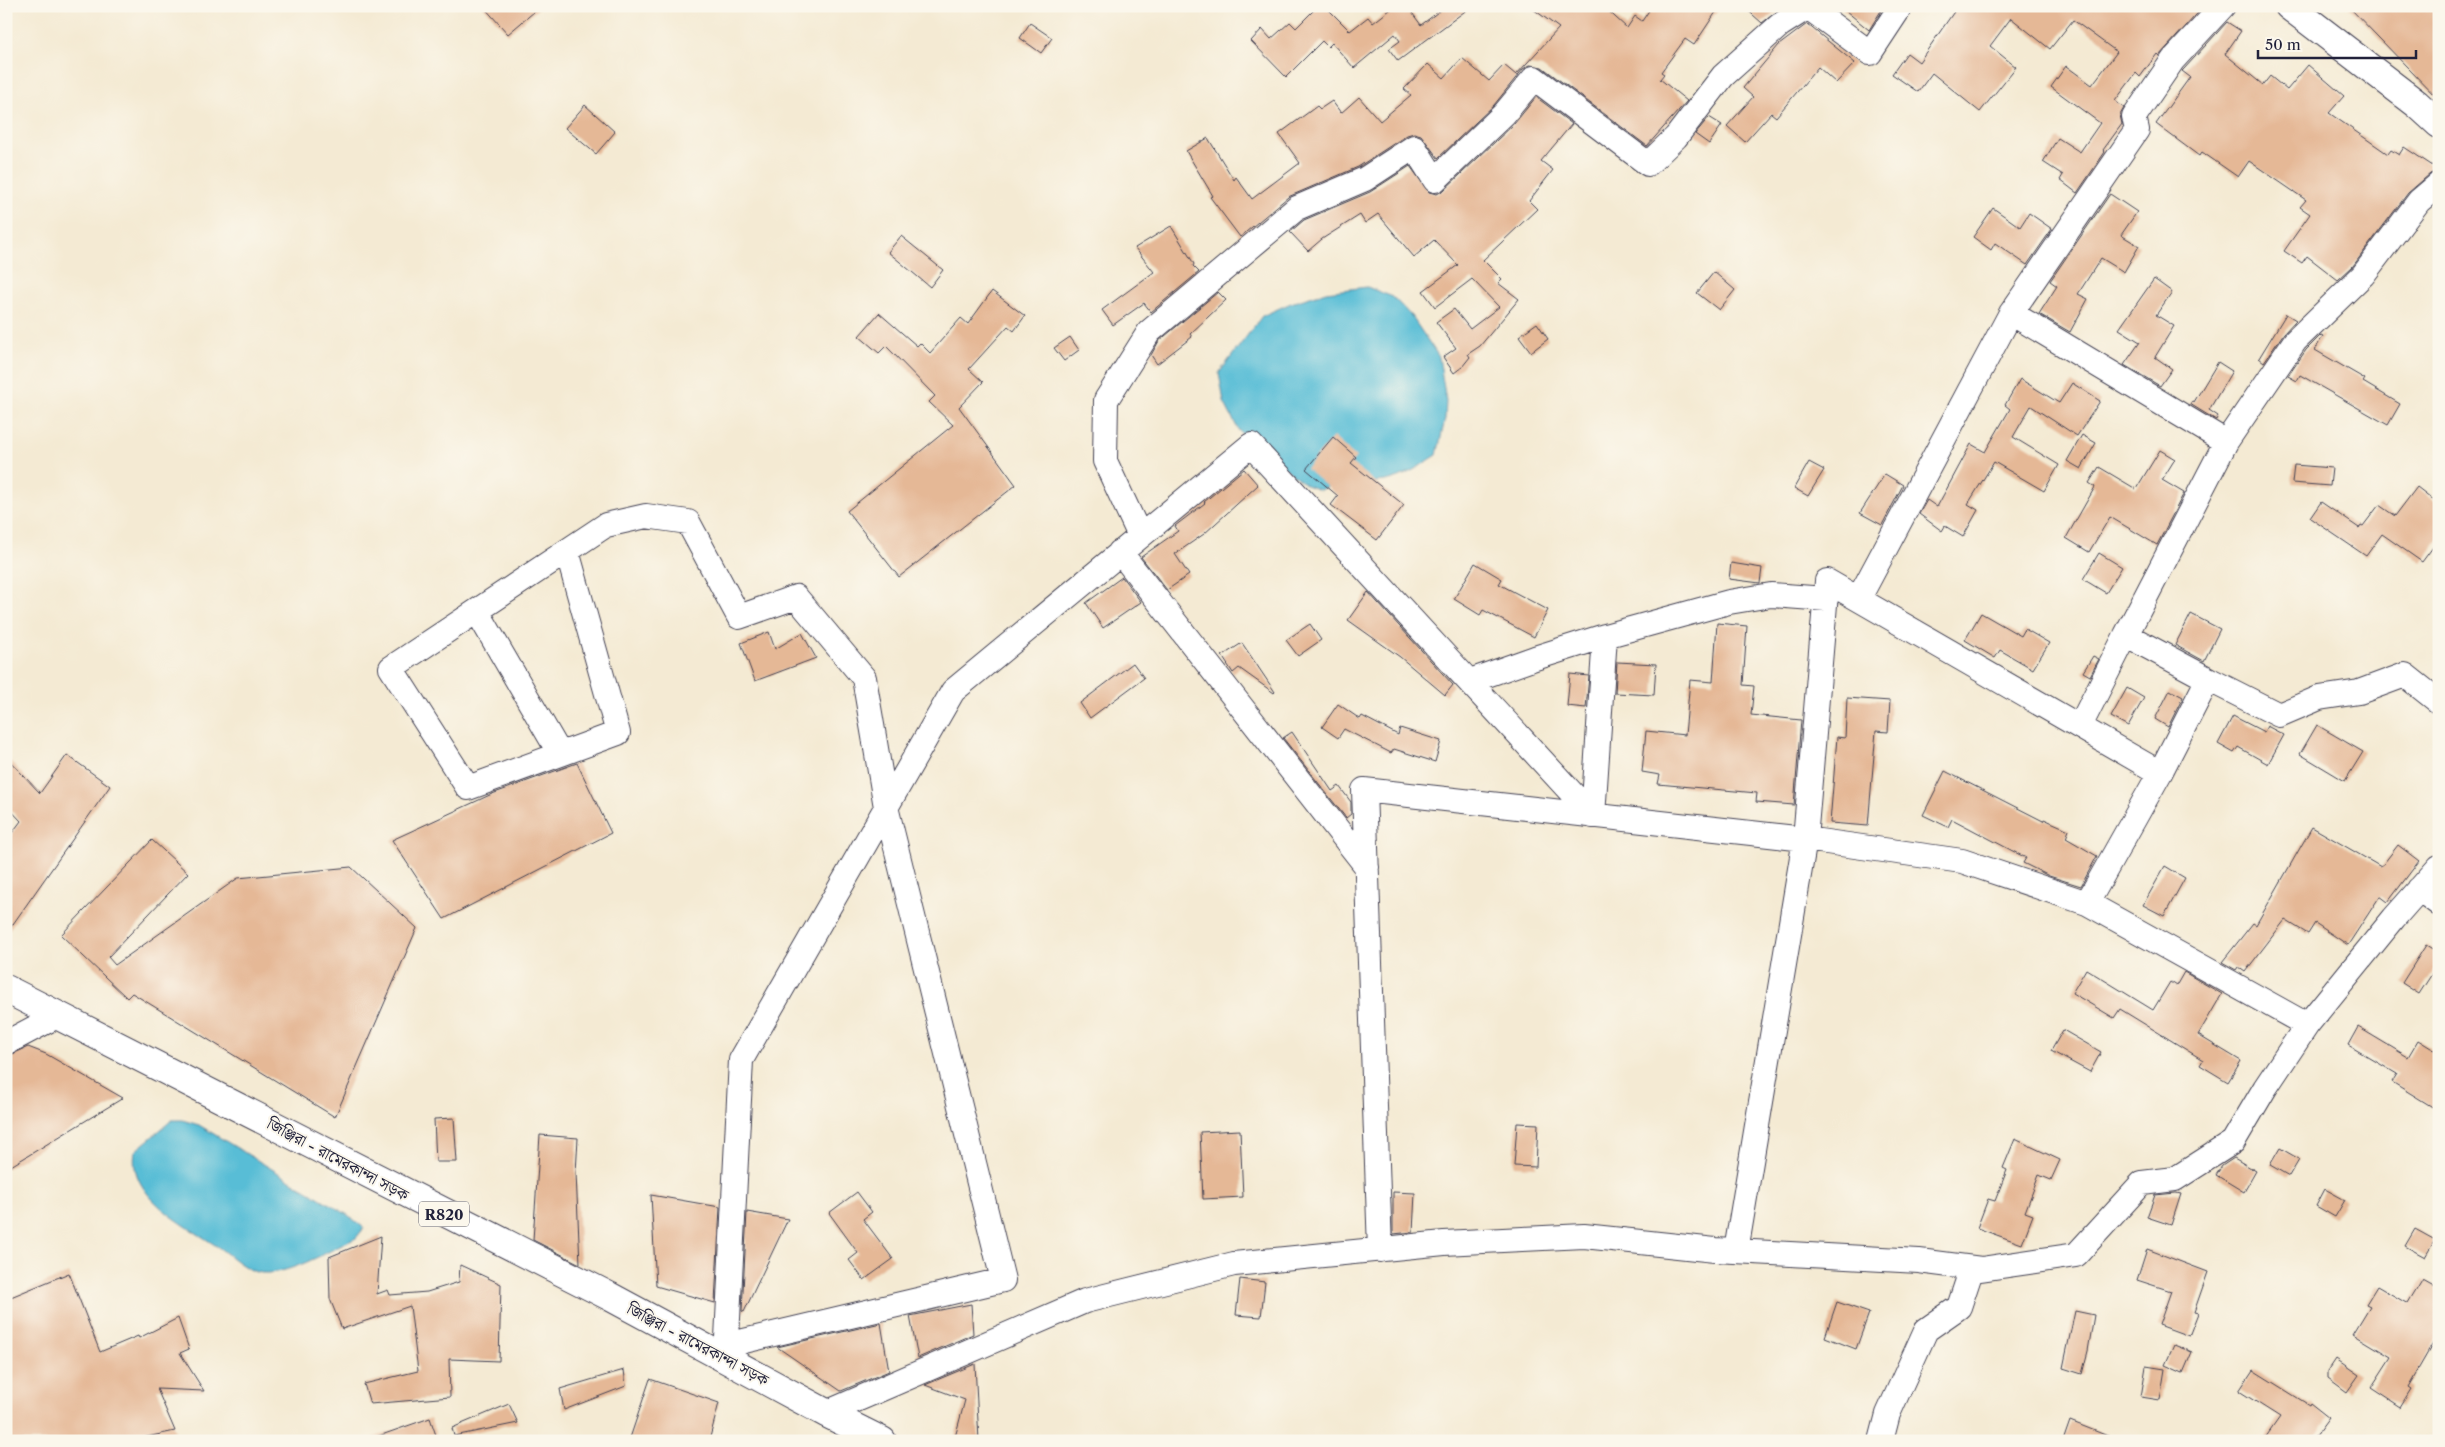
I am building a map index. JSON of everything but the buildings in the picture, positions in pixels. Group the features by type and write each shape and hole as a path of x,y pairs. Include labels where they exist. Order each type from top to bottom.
{"main road":[{"path":"2289,6 2439,124"},
{"name":"জিঞ্জিরা - রামেরকান্দা সড়ক","path":"6,989 609,1296 726,1351 826,1413 882,1441"}],"street":[{"path":"1140,536 1105,461 1106,400 1149,332 1297,208 1365,179 1414,147 1435,180 1504,114 1534,78 1648,164 1676,137 1723,76 1780,25 1808,7 1870,54 1901,6"},
{"path":"1859,598 2010,313 2137,130 2134,117 2173,60 2223,6"},
{"path":"2080,726 2226,442 2294,341 2363,275 2419,201 2439,184"},
{"path":"2010,313 2226,442"},
{"path":"567,551 618,733 468,788 390,668 606,525 646,516 688,522 739,617 796,597 864,678 886,807 1003,1280 726,1351 740,1060 886,807 953,691 1251,445 1593,816"},
{"path":"1120,552 1366,868"},
{"path":"1736,1251 1806,839 1827,581 2160,773"},
{"path":"1470,681 1606,636 1729,602 1771,595 1826,600"},
{"path":"477,610 560,754"},
{"path":"2126,634 2279,715 2319,698 2359,692 2405,674 2439,702"},
{"path":"1593,816 1606,636"},
{"path":"2087,903 2160,773 2208,679"},
{"path":"1380,1250 1364,790 1806,839 1962,861 2087,903 2307,1025"},
{"path":"826,1413 1085,1301 1234,1264 1444,1243 1584,1236 1736,1251 1919,1261 1981,1269 2076,1255 2142,1183 2175,1179 2233,1142 2265,1088 2307,1025 2439,866"},
{"path":"2419,889 2439,904"},
{"path":"6,1043 57,1016"},
{"path":"1881,1441 1888,1414 1926,1330 1960,1307 1972,1268"}],"water":[{"path":"1367,287 1393,297 1412,317 1439,357 1446,401 1445,419 1437,455 1399,477 1385,481 1337,484 1320,490 1306,485 1239,431 1224,402 1219,373 1262,316 1291,303 1326,292"},
{"path":"172,1120 182,1120 199,1125 348,1215 364,1228 356,1238 293,1267 267,1273 256,1272 246,1267 162,1208 149,1196 140,1182 135,1167 135,1151"}]}
